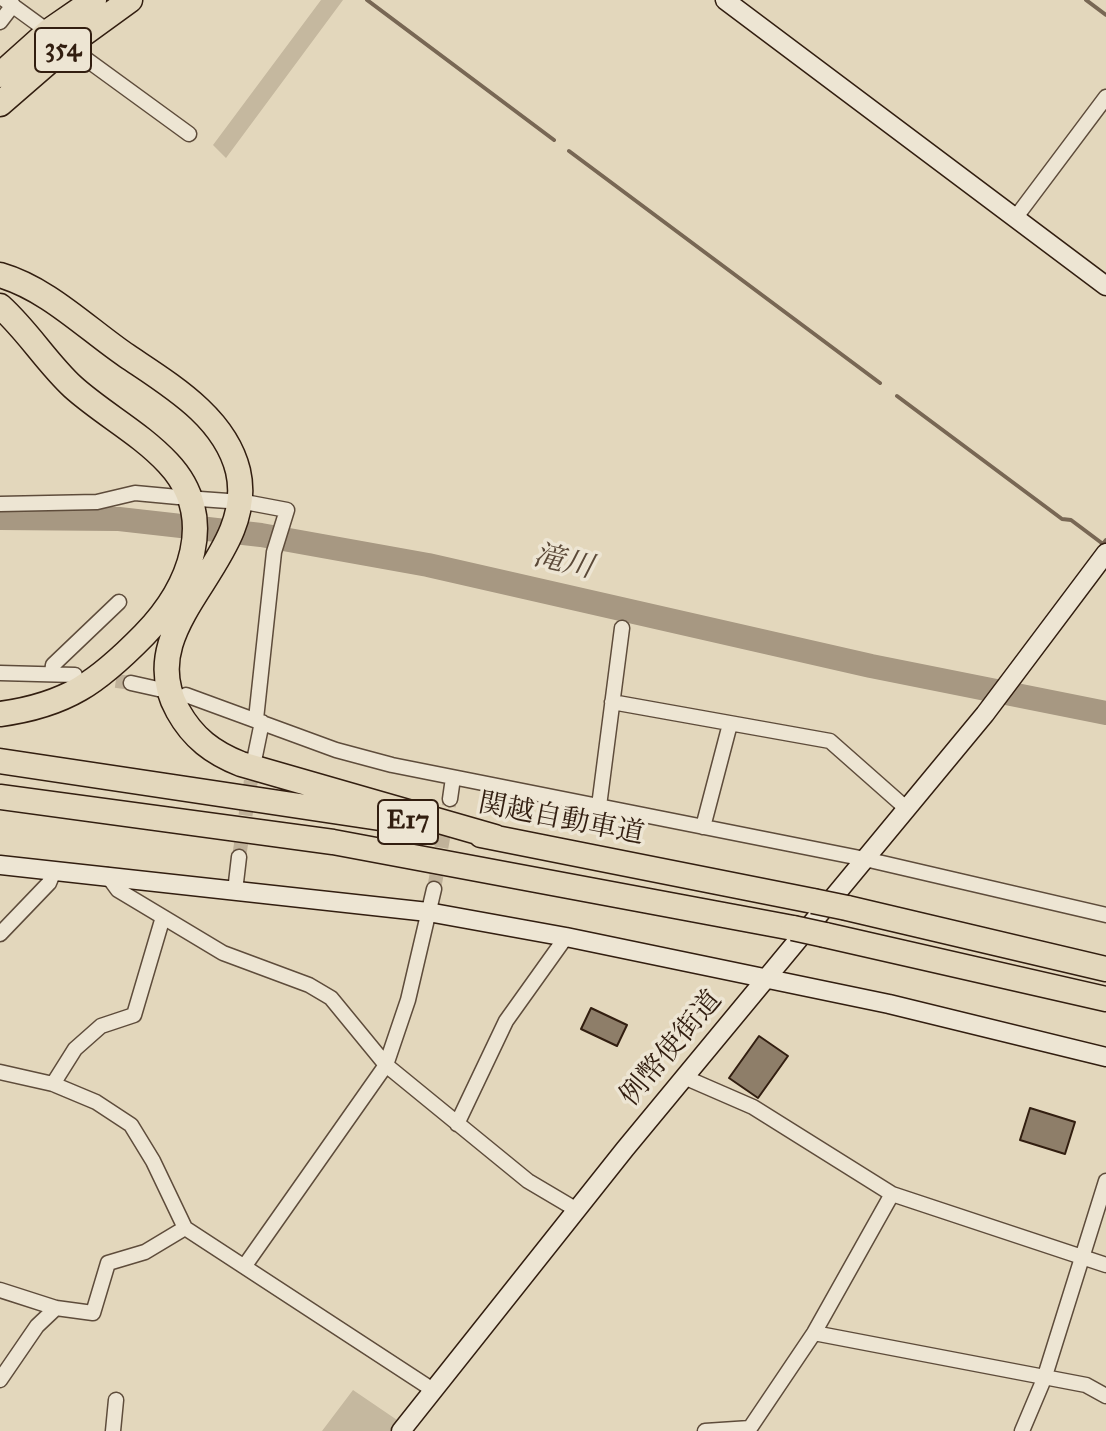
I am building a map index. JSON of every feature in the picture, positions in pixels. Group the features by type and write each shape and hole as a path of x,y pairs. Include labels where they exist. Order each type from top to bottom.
{"highway":[{"name":"354","path":"0,104 94,0"},
{"name":"354","path":"0,75 59,38 130,0"},
{"path":"0,275 44,296 207,416 219,432 238,470 240,503 220,558 181,616 168,657 174,703 193,735 216,753 241,764 495,837"},
{"path":"0,306 21,325 71,385 170,465 190,499 195,520 194,554 170,604 107,673 57,702 0,714"},
{"name":"関越自動車道","path":"0,761 130,778 495,837 847,908 1106,969"},
{"name":"E17","path":"0,797 333,842 793,928 1106,999"}],"street":[{"path":"725,0 1106,286"},
{"path":"0,22 9,3 189,134"},
{"path":"1016,217 1106,97"},
{"path":"0,504 97,502 135,493 287,510 274,552 255,756"},
{"name":"例幣使街道","path":"401,1431 684,1077 990,707 1106,553"},
{"path":"52,673 53,665 119,602"},
{"path":"599,806 622,628"},
{"path":"0,673 75,675"},
{"path":"131,683 158,689"},
{"path":"186,695 336,750 453,778 865,859 1106,915"},
{"path":"612,702 830,741 907,809"},
{"path":"703,827 730,724"},
{"path":"450,799 453,778"},
{"path":"235,891 239,857"},
{"path":"0,865 428,912 566,937 889,1004 1106,1057"},
{"path":"0,934 49,883 54,871"},
{"path":"107,875 118,890 223,953 309,985 331,998 386,1065 528,1181 577,1210"},
{"path":"246,1264 386,1065 408,1000 434,889"},
{"path":"53,1084 75,1049 101,1026 134,1015 163,917"},
{"path":"457,1124 506,1021 566,937"},
{"path":"0,1072 53,1084 96,1102 131,1125 153,1161 185,1228 246,1264 433,1390"},
{"path":"684,1077 753,1107 892,1194 1106,1265"},
{"path":"1022,1431 1044,1379 1106,1181"},
{"path":"705,1431 750,1428 814,1333 892,1194"},
{"path":"0,1290 56,1308 93,1313 108,1263 145,1252 185,1228"},
{"path":"0,1380 37,1326 56,1308"},
{"path":"814,1333 1086,1385 1106,1396"},
{"path":"113,1431 116,1400"}],"shaded area":[{"path":"321,0 343,0 226,158 213,145"},
{"path":"353,1390 400,1422 393,1431 322,1431"}],"building":[{"path":"591,1008 627,1025 617,1046 581,1029"},
{"path":"759,1036 788,1056 758,1098 729,1078"},
{"path":"1030,1108 1075,1122 1065,1154 1020,1140"}],"waterway":[{"path":"367,0 554,140"},
{"path":"1086,0 1106,15"},
{"path":"569,151 880,383"},
{"path":"897,396 1062,519 1071,520 1103,544 1106,540"},
{"name":"滝川","path":"0,518 119,519 261,535 428,565 871,666 1106,713"}],"tunnel":[{"path":"95,678 131,683"},
{"path":"239,857 254,761"},
{"path":"434,889 450,799"}]}
